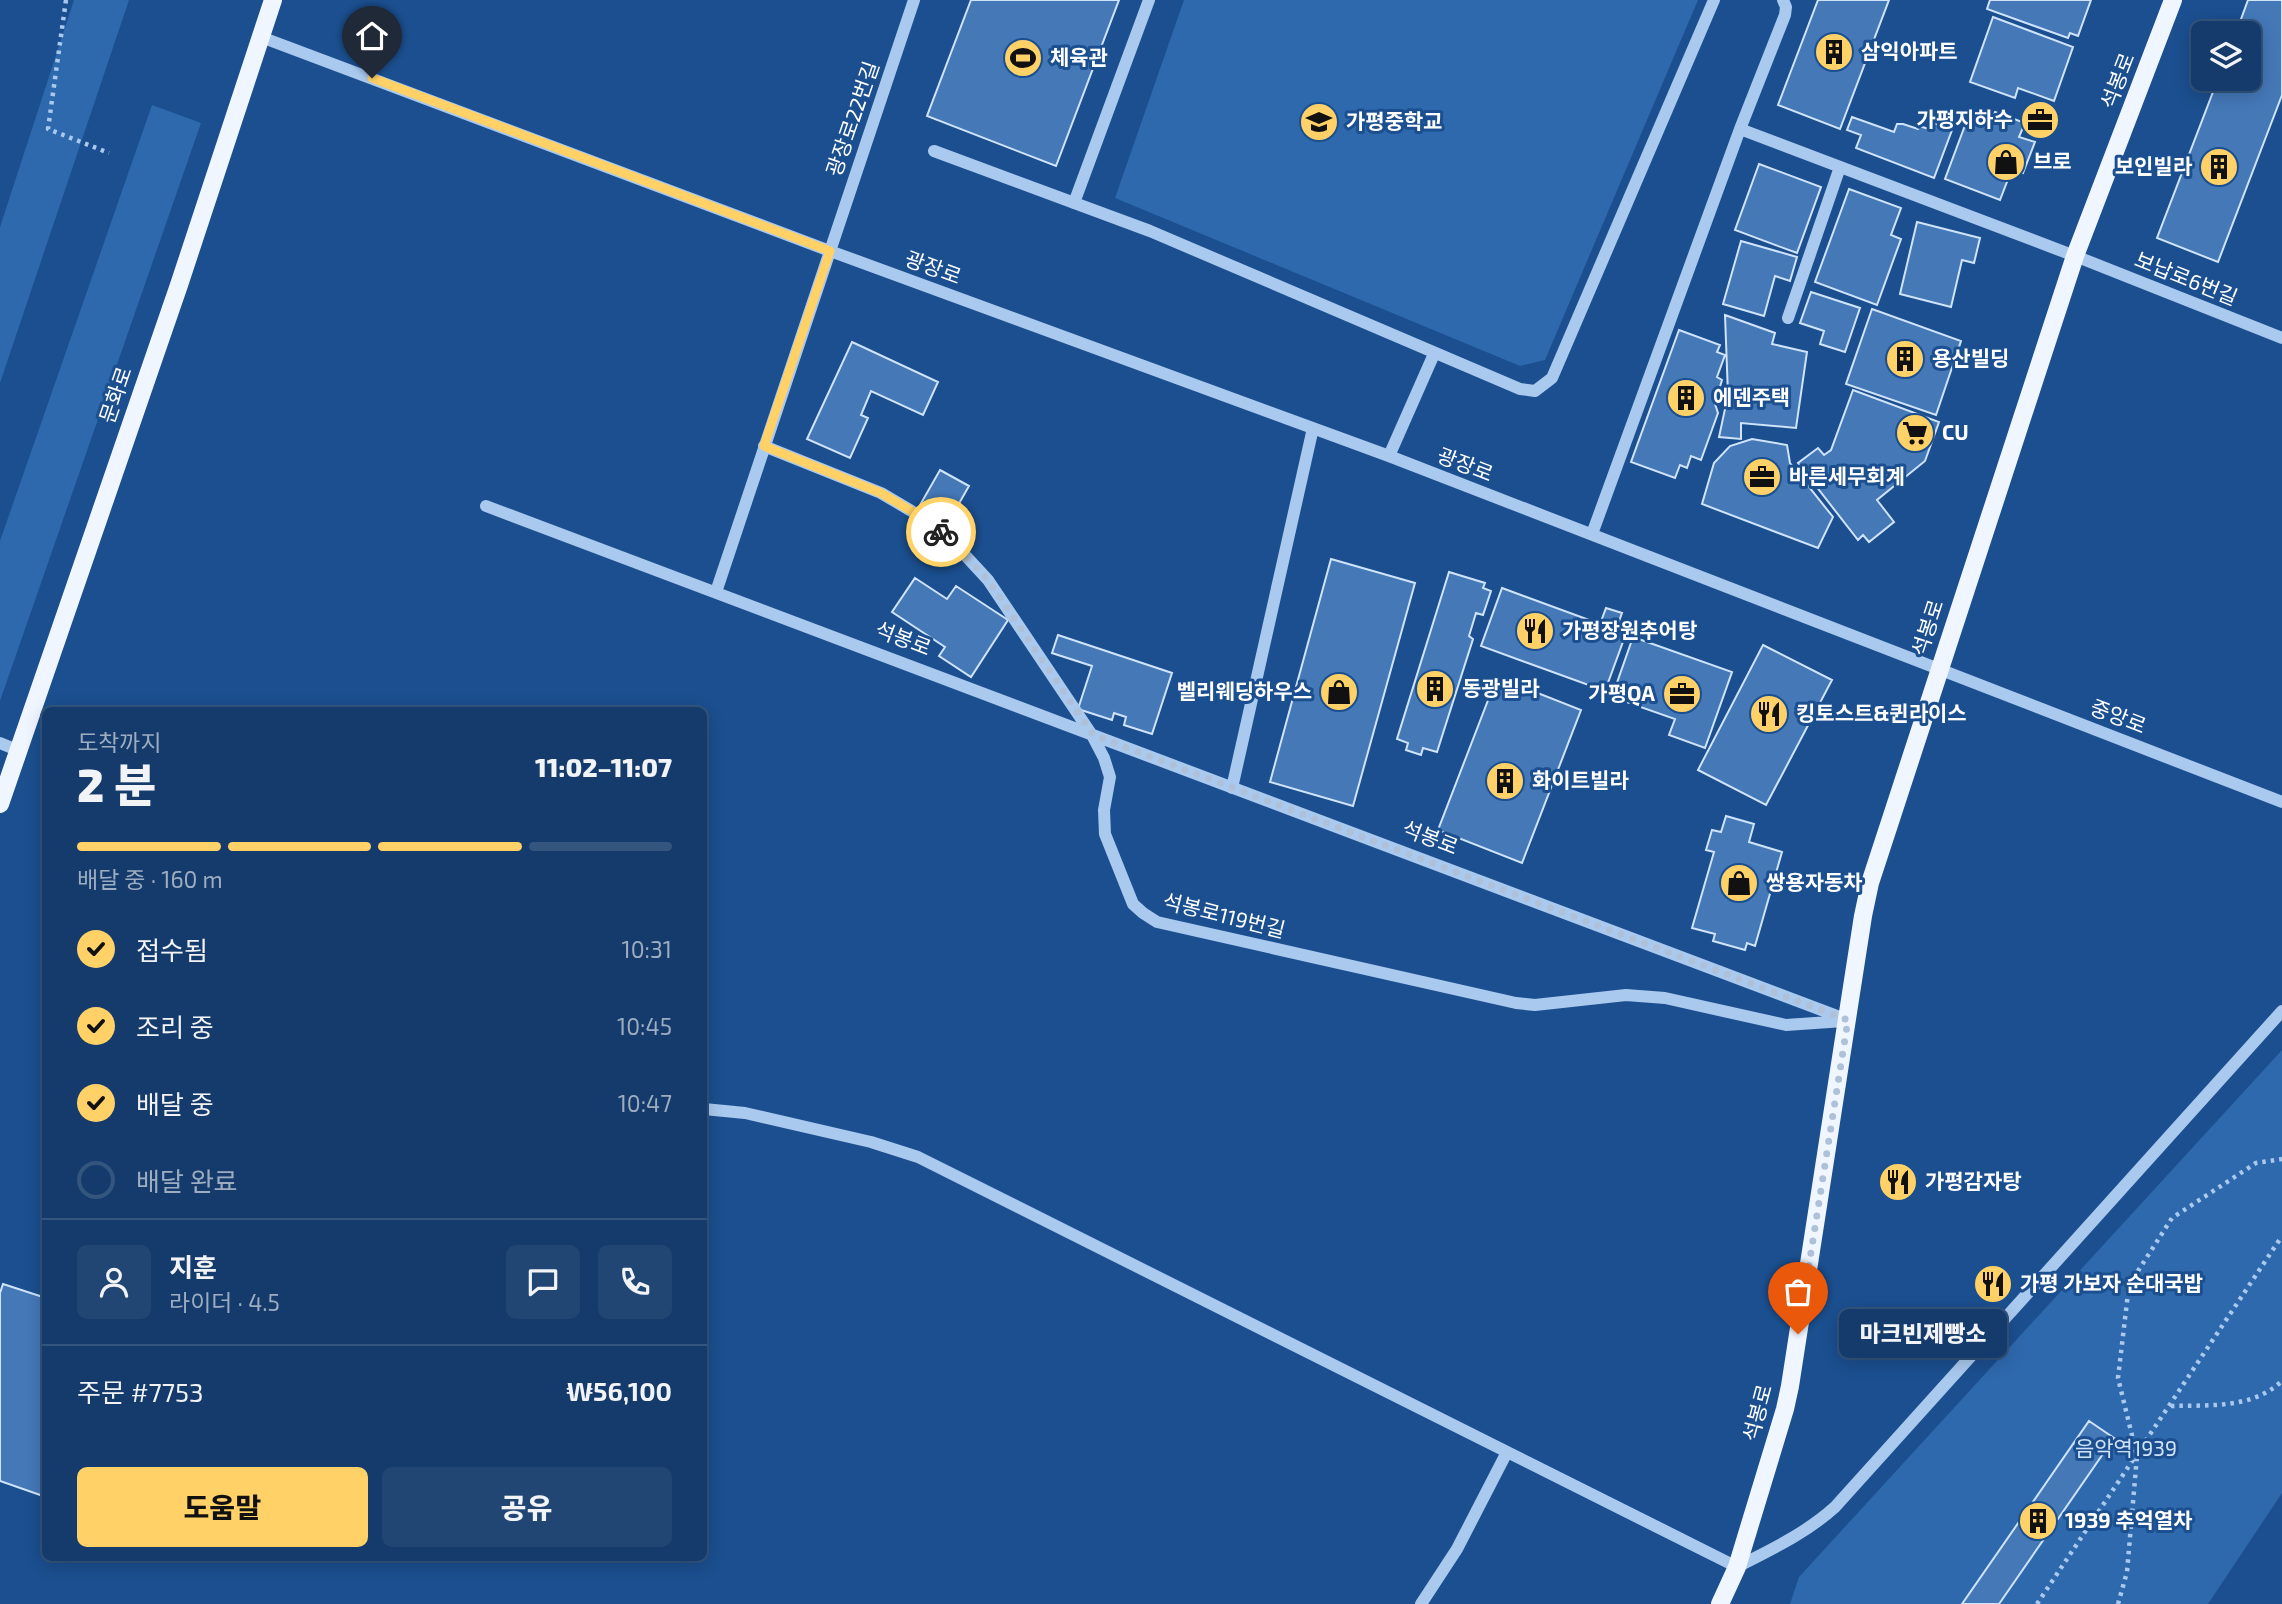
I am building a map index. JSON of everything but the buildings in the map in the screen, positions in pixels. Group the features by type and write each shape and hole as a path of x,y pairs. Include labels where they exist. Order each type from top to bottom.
{"main road":[{"name":"문화로","path":"0,804 179,285 273,0"},
{"name":"석봉로","path":"1720,1604 1737,1567 1790,1386 1870,883 2075,256 2173,0"}],"street":[{"name":"광장로22번길","path":"830,251 914,0"},
{"path":"1074,203 1149,0"},
{"path":"934,151 1150,231 1434,354 1520,389 1535,391 1552,378 1714,0"},
{"path":"1592,534 1785,15 1783,0"},
{"name":"광장로","path":"261,37 830,251 1389,456 1939,667"},
{"path":"1741,129 2075,256"},
{"path":"1788,318 1840,167"},
{"path":"716,593 830,251"},
{"name":"보납로6번길","path":"2075,256 2282,338"},
{"path":"1389,456 1434,354"},
{"path":"1232,788 1313,428"},
{"name":"석봉로119번길","path":"764,446 881,493 920,516 951,540 988,580 1093,735 1110,777 1104,810 1105,834 1133,904 1157,922 1516,1003 1547,1004 1626,995 1665,998 1786,1025 1848,1020"},
{"name":"석봉로","path":"486,506 1848,1020"},
{"name":"중앙로","path":"1939,667 2282,802"},
{"path":"0,743 17,750"},
{"path":"707,1110 745,1114 871,1142 918,1157 1737,1567 1793,1539 1835,1507 2282,1011"},
{"path":"1421,1604 1457,1549 1507,1452"}],"path":[{"path":"66,0 48,129 109,153"},
{"path":"2118,1604 2127,1572 2137,1456 2118,1378 2129,1285 2172,1219 2256,1163 2282,1159"},
{"path":"2037,1604 2282,1236"},
{"path":"2170,1406 2233,1405 2273,1390 2282,1381"}],"green space":[{"path":"74,0 129,0 0,383 0,227"},
{"path":"1184,0 1698,0 1545,360 1520,366 1115,198"},
{"path":"152,105 201,123 0,701 0,541"},
{"name":"음악역1939","path":"2282,1050 2282,1493 2208,1604 1790,1604 1799,1577"}],"way so far":[{"path":"941,532 988,580 1093,735 1848,1020 1798,1334"}],"place":[{"name":"삼익아파트","path":"1834,52"},
{"name":"체육관","path":"1023,58"},
{"name":"가평지하수","path":"2040,120"},
{"name":"가평중학교","path":"1319,122"},
{"name":"브로","path":"2006,162"},
{"name":"보인빌라","path":"2219,167"},
{"name":"용산빌딩","path":"1905,359"},
{"name":"에덴주택","path":"1686,398"},
{"name":"CU","path":"1915,433"},
{"name":"바른세무회계","path":"1762,477"},
{"name":"가평장원추어탕","path":"1535,631"},
{"name":"동광빌라","path":"1435,689"},
{"name":"벨리웨딩하우스","path":"1339,692"},
{"name":"가평QA","path":"1682,694"},
{"name":"킹토스트&퀸라이스","path":"1769,714"},
{"name":"화이트빌라","path":"1505,781"},
{"name":"쌍용자동차","path":"1739,883"},
{"name":"가평감자탕","path":"1898,1182"},
{"name":"가평 가보자 순대국밥","path":"1993,1284"},
{"name":"마크빈제빵소","path":"1798,1334"},
{"name":"1939 추억열차","path":"2038,1521"}],"route":[{"path":"372,78 830,251 764,446 881,493 941,532"}]}
